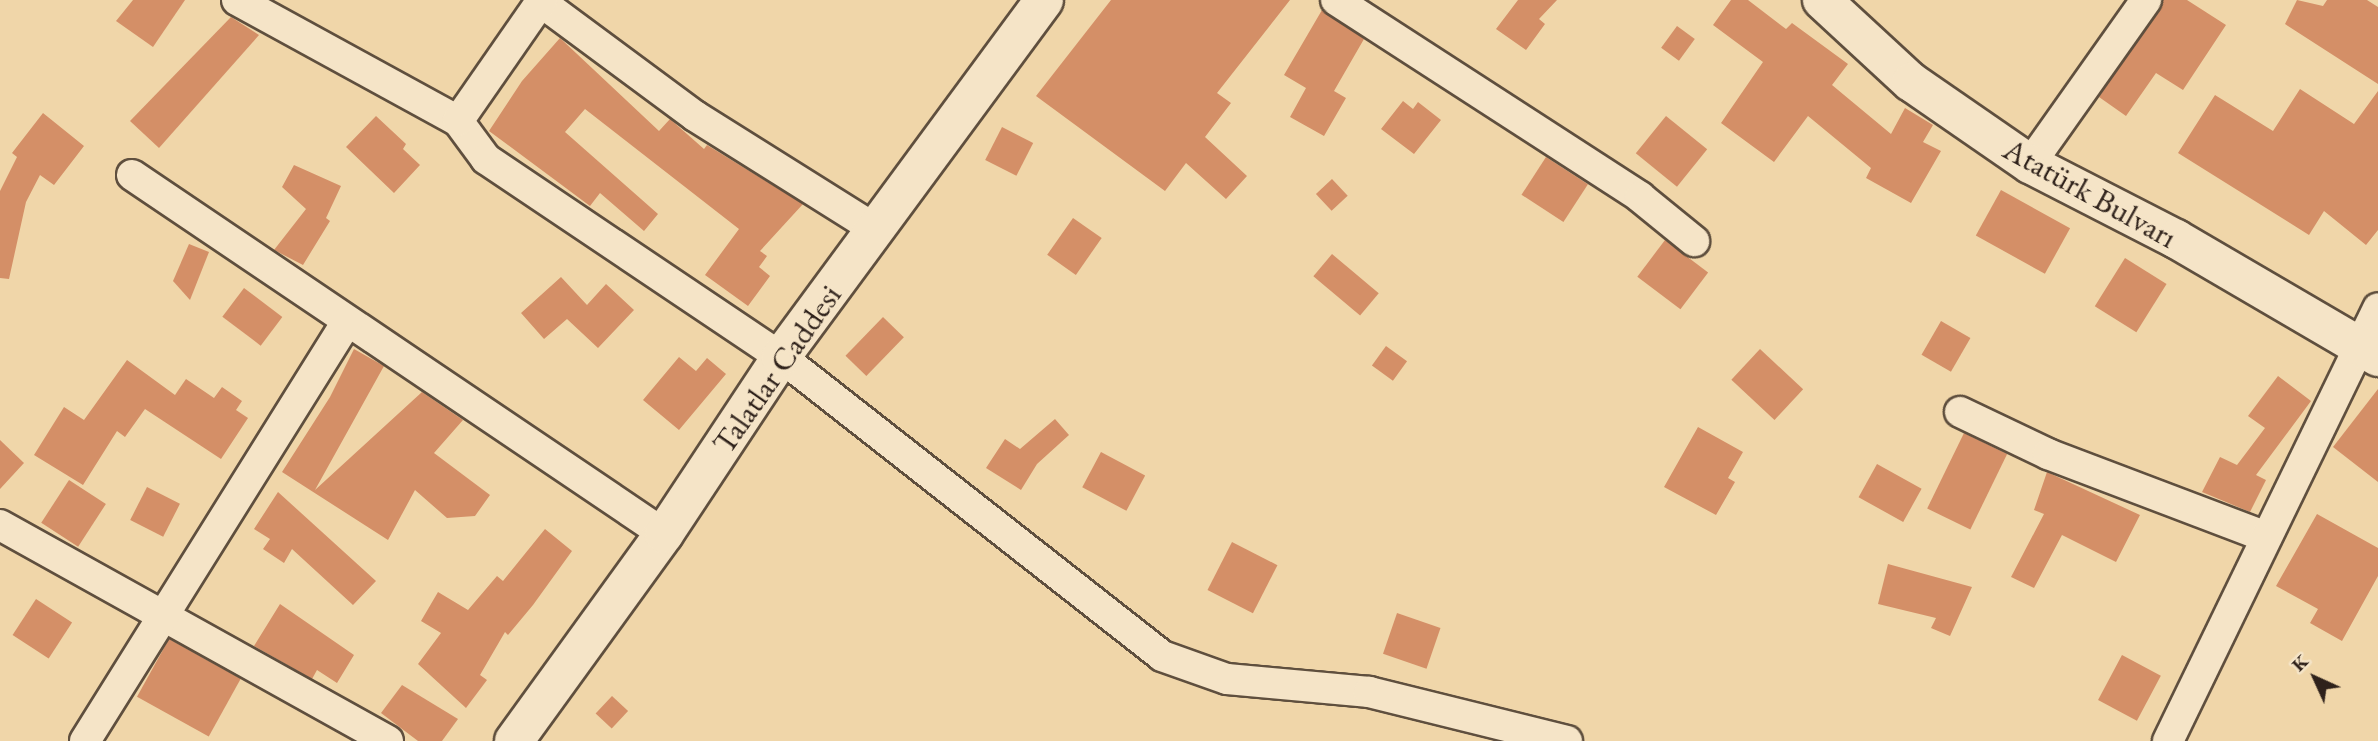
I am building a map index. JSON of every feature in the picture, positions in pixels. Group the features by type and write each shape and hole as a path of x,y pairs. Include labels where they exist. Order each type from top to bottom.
{"street":[{"path":"237,0 458,121 486,159 781,357 1162,656 1227,679 1369,692 1567,741"},
{"name":"Talatlar Caddesi","path":"514,741 664,534 781,357 1044,0"},
{"path":"1336,0 1640,197 1694,241"},
{"path":"2030,164 2146,0"},
{"path":"458,121 541,1 695,116 875,229"},
{"name":"Atatürk Bulvarı","path":"1831,4 1911,82 2030,164 2176,239 2370,352"},
{"path":"132,175 664,534"},
{"path":"2168,741 2264,536 2370,352 2378,309"},
{"path":"85,741 166,617 347,321"},
{"path":"1960,412 2048,454 2264,536"},
{"path":"0,525 388,741"}],"building":[{"path":"133,0 185,0 153,47 116,21"},
{"path":"1111,0 1290,0 1217,93 1231,103 1205,137 1247,176 1226,199 1186,163 1165,191 1036,96"},
{"path":"1518,0 1557,0 1539,19 1545,24 1526,50 1496,29"},
{"path":"1731,0 1748,0 1786,29 1792,23 1848,64 1832,85 1891,134 1905,108 1933,125 1923,142 1941,151 1911,203 1866,178 1871,168 1808,116 1774,162 1721,123 1763,62 1713,25"},
{"path":"2163,0 2187,0 2226,25 2183,90 2156,73 2126,116 2099,97"},
{"path":"2297,0 2323,6 2327,0 2367,0 2378,7 2378,84 2285,24"},
{"path":"1322,10 1364,39 1334,91 1346,98 1324,136 1290,117 1306,88 1284,75"},
{"path":"231,17 259,35 159,148 130,121"},
{"path":"1677,26 1695,39 1679,61 1661,48"},
{"path":"560,38 659,131 670,119 704,149 707,145 803,204 760,251 767,256 759,267 770,276 748,306 705,275 739,229 585,109 565,132 658,214 644,231 600,193 590,206 489,131 522,81"},
{"path":"2300,89 2354,124 2378,91 2378,230 2366,245 2324,211 2309,235 2178,153 2215,95 2273,131"},
{"path":"1403,101 1413,109 1418,102 1441,120 1414,154 1381,129"},
{"path":"43,113 84,146 54,185 40,175 26,202 9,279 0,278 0,191 17,157 12,153"},
{"path":"376,116 406,144 403,149 420,165 394,193 346,147"},
{"path":"1666,116 1707,149 1677,187 1636,153"},
{"path":"1002,127 1033,143 1016,176 985,160"},
{"path":"1546,157 1588,184 1563,222 1521,195"},
{"path":"294,165 341,186 326,218 330,221 303,265 274,250 306,209 282,187"},
{"path":"1332,179 1348,196 1332,211 1316,194"},
{"path":"2001,190 2070,228 2045,274 1976,235"},
{"path":"1073,218 1102,238 1076,275 1047,255"},
{"path":"1665,240 1708,272 1680,309 1637,277"},
{"path":"189,244 209,252 190,300 173,281"},
{"path":"1332,254 1379,293 1360,315 1313,276"},
{"path":"2125,258 2167,284 2136,332 2095,306"},
{"path":"561,277 587,305 606,284 634,310 598,348 567,319 544,339 521,313"},
{"path":"244,288 282,317 261,346 222,317"},
{"path":"883,317 904,337 866,376 845,356"},
{"path":"1941,321 1970,338 1951,372 1922,355"},
{"path":"1386,346 1407,361 1393,381 1372,365"},
{"path":"354,349 384,366 315,490 422,392 463,420 434,453 490,495 475,516 447,518 415,490 388,540 282,472 330,397"},
{"path":"1760,349 1803,389 1775,420 1731,380"},
{"path":"679,357 696,371 707,358 726,374 679,430 643,400"},
{"path":"127,360 175,395 186,379 214,398 222,387 242,401 236,410 248,418 221,459 145,409 125,437 117,431 83,485 34,455 64,407 84,420"},
{"path":"2278,376 2311,401 2256,475 2266,480 2250,512 2202,492 2220,457 2237,465 2265,428 2248,416"},
{"path":"2378,389 2378,482 2333,447"},
{"path":"1055,419 1069,435 1037,464 1021,490 986,468 1005,439 1020,449"},
{"path":"1698,427 1743,452 1728,478 1735,482 1716,515 1664,487"},
{"path":"1964,433 2007,454 1970,530 1927,508"},
{"path":"0,440 24,463 0,489"},
{"path":"1101,452 1145,475 1126,511 1082,487"},
{"path":"1877,464 1922,489 1903,522 1859,497"},
{"path":"2047,472 2140,515 2116,562 2062,535 2034,588 2011,577 2044,514 2034,510"},
{"path":"69,480 106,504 78,547 41,523"},
{"path":"147,487 180,504 163,537 130,520"},
{"path":"278,492 376,581 353,605 292,549 284,563 263,549 270,539 254,529"},
{"path":"2317,514 2378,548 2378,576 2342,641 2310,623 2318,609 2276,586"},
{"path":"545,529 572,551 533,605 508,635 505,632 480,675 487,680 466,708 418,664 441,633 421,621 438,592 468,610 497,576 503,581"},
{"path":"1232,542 1277,565 1253,613 1207,590"},
{"path":"1888,564 1972,587 1950,636 1931,628 1936,618 1878,604"},
{"path":"36,599 72,622 49,658 13,635"},
{"path":"280,604 354,655 337,683 317,670 312,679 254,646"},
{"path":"1397,613 1440,628 1426,669 1383,654"},
{"path":"169,639 241,679 209,736 137,697"},
{"path":"2122,655 2161,676 2137,721 2098,700"},
{"path":"402,685 458,719 442,741 418,741 381,713"},
{"path":"612,696 628,711 612,729 596,714"}]}
